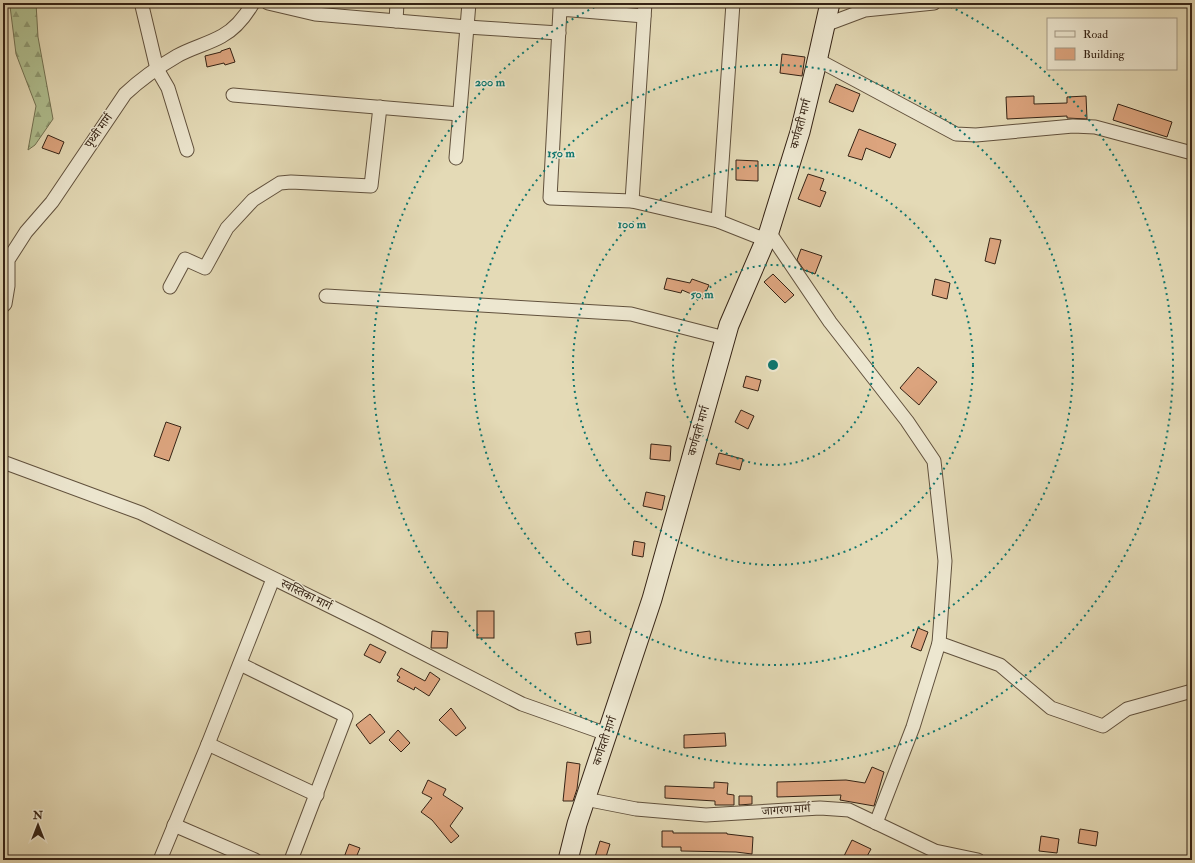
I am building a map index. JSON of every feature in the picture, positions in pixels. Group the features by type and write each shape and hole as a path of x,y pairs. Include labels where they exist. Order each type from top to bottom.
{"main road":[{"name":"कर्णवती मार्ग","path":"568,860 585,799 652,599 729,325 768,236 800,132 818,60 830,3"}],"street":[{"name":"पृथ्वी मार्ग","path":"3,306 5,304 8,286 8,260 26,232 52,202 125,94 140,80 177,56 196,46 222,36 237,24 248,12 253,3"},
{"path":"268,3 316,14 559,33"},
{"path":"396,21 397,3"},
{"path":"456,158 469,3"},
{"path":"718,221 733,3"},
{"path":"825,25 865,10 934,3"},
{"path":"142,6 157,69 168,88 187,150"},
{"path":"632,201 645,9 560,9 550,198 632,201 718,221 768,236 830,322 907,421 934,461 945,561 939,643 913,727 876,823"},
{"path":"818,60 956,134 976,135 1073,126 1095,127 1192,153"},
{"path":"233,95 459,114"},
{"path":"170,287 185,259 205,268 227,228 253,200 280,183 291,182 371,186 380,108"},
{"path":"326,296 631,314 725,338"},
{"name":"स्वस्तिका मार्ग","path":"3,462 141,513 522,704 607,734"},
{"path":"160,860 208,744 273,579"},
{"path":"939,643 1000,665 1051,708 1103,726 1127,709 1192,690"},
{"path":"240,664 346,716 291,860"},
{"path":"208,744 317,795"},
{"name":"जागरण मार्ग","path":"585,799 636,809 706,815 820,808 849,810 936,851 978,860"},
{"path":"174,825 255,860"}],"green space":[{"path":"11,3 36,3 38,37 53,119 35,145 28,150 36,106 16,54 10,6"}],"building":[{"path":"230,48 235,62 207,67 205,56"},
{"path":"782,54 805,57 802,76 780,73"},
{"path":"836,84 860,94 853,112 829,102"},
{"path":"1034,96 1034,104 1067,103 1067,97 1086,96 1087,119 1067,118 1067,116 1007,119 1006,97"},
{"path":"1118,104 1172,122 1167,137 1113,120"},
{"path":"859,129 896,144 890,158 866,148 862,160 848,156"},
{"path":"48,135 64,142 59,154 42,148"},
{"path":"736,160 758,161 758,181 736,180"},
{"path":"808,174 824,179 820,190 826,192 820,207 798,199"},
{"path":"990,238 1001,240 995,264 985,261"},
{"path":"801,249 822,256 815,274 804,270 797,260"},
{"path":"773,274 794,295 785,303 764,282"},
{"path":"667,278 690,283 692,279 709,285 703,299 682,290 681,293 664,289"},
{"path":"935,279 950,283 947,299 932,295"},
{"path":"918,367 937,382 919,405 900,388"},
{"path":"746,376 761,380 758,391 743,387"},
{"path":"741,410 754,416 748,429 735,422"},
{"path":"166,422 181,427 169,461 154,456"},
{"path":"651,444 671,446 670,461 650,459"},
{"path":"719,453 743,459 740,470 716,464"},
{"path":"646,492 665,496 662,510 643,506"},
{"path":"634,541 645,543 643,557 632,555"},
{"path":"477,611 494,611 494,638 477,638"},
{"path":"918,628 928,632 921,651 911,647"},
{"path":"432,631 448,632 447,648 431,648"},
{"path":"590,631 591,643 577,645 575,633"},
{"path":"370,644 386,652 380,663 364,655"},
{"path":"401,668 425,681 430,672 440,679 429,696 415,687 414,690 397,681 400,677 397,675"},
{"path":"451,708 466,728 456,736 439,720"},
{"path":"370,714 385,732 370,744 356,725"},
{"path":"398,730 410,743 401,752 389,740"},
{"path":"725,733 726,746 684,748 684,735"},
{"path":"567,762 580,764 577,789 573,801 563,801"},
{"path":"872,767 884,772 874,806 840,800 841,795 777,797 777,782 846,780 865,783"},
{"path":"428,780 446,789 443,795 463,808 450,826 459,836 451,843 432,820 421,812 432,798 422,793"},
{"path":"714,782 728,783 727,794 734,795 734,805 715,805 715,801 665,798 665,786 714,788"},
{"path":"739,796 752,796 752,804 739,805"},
{"path":"1080,829 1098,832 1096,846 1078,843"},
{"path":"662,831 673,831 673,833 727,833 753,837 752,854 736,852 681,851 681,847 662,847"},
{"path":"1041,836 1059,839 1057,853 1039,851"},
{"path":"852,840 871,849 865,860 842,860"},
{"path":"600,841 610,844 605,860 594,860"},
{"path":"349,844 360,848 355,860 343,860"}]}
